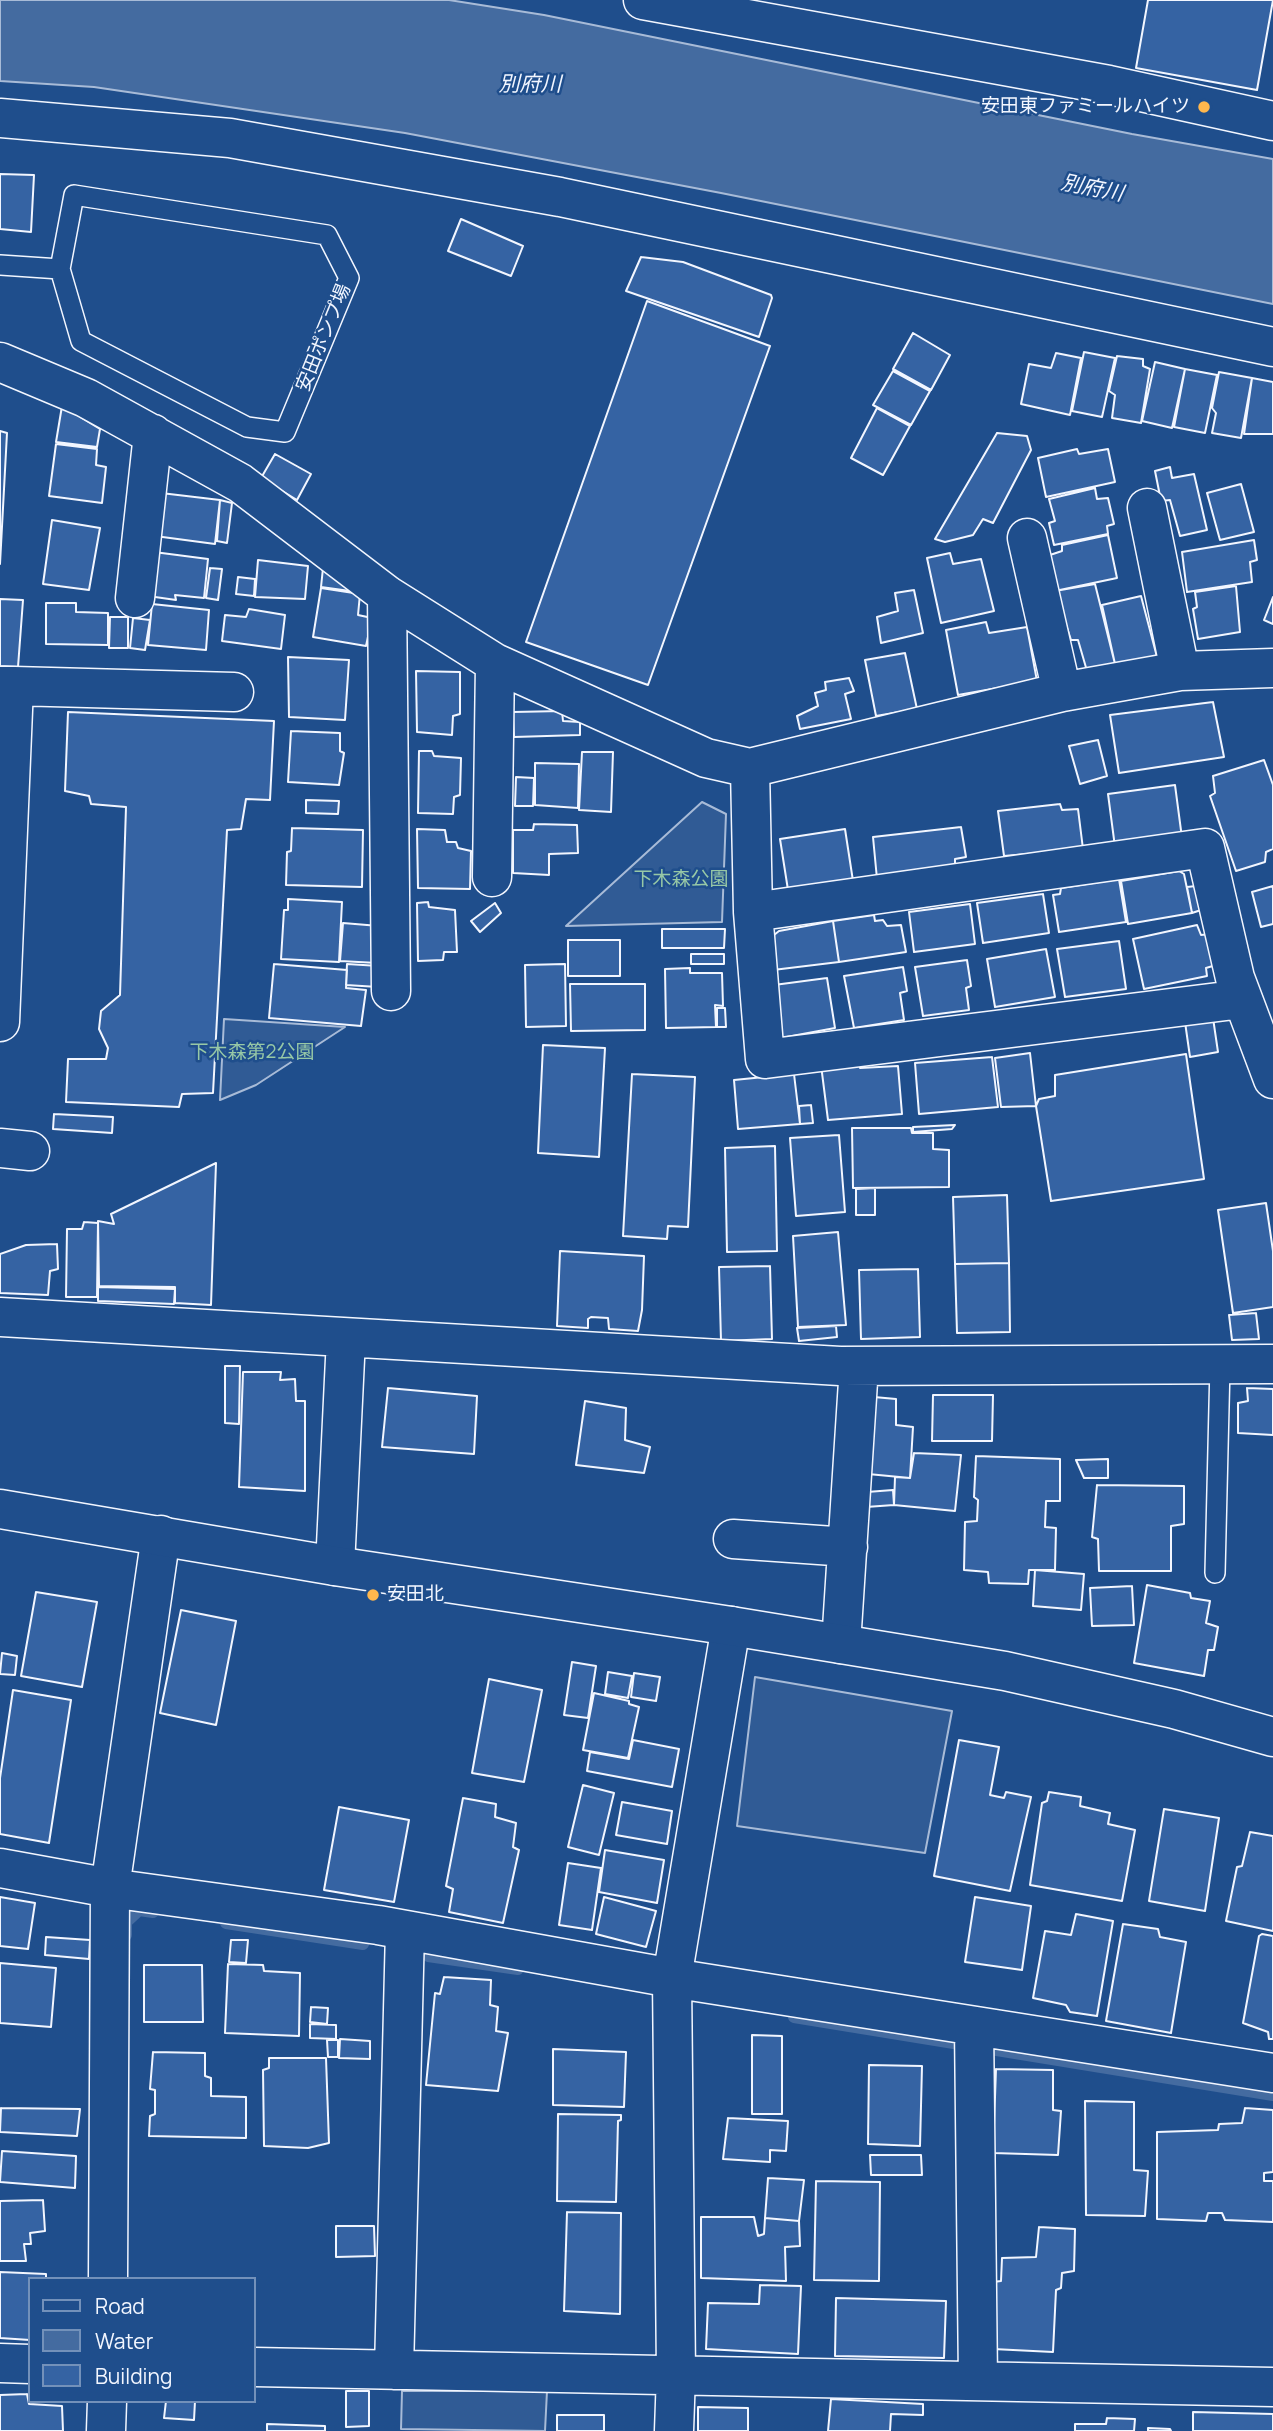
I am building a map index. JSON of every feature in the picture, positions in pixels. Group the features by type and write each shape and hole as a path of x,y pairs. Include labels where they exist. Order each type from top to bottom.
{"street":[{"path":"645,0 1109,85 1273,121"},
{"path":"0,118 230,138 560,197 1273,347"},
{"path":"0,362 86,398 240,483 387,595 495,663 706,758 750,768 1062,692 1180,671 1273,668"},
{"path":"135,598 153,434"},
{"path":"1147,509 1180,671"},
{"path":"1027,538 1062,692"},
{"path":"387,595 375,811 391,991"},
{"path":"492,877 495,663"},
{"path":"0,1022 7,686 234,692"},
{"path":"750,768 753,912 765,1059 1242,999"},
{"path":"753,912 1205,848 1235,978 1273,1079"},
{"path":"0,1317 859,1366 1273,1364"},
{"path":"335,1566 345,1338"},
{"path":"841,1644 859,1366"},
{"path":"0,1509 335,1566 1005,1671 1174,1709 1273,1737"},
{"path":"108,2277 110,1888 161,1535"},
{"path":"733,1539 848,1547"},
{"path":"674,2431 676,2374 672,1991 731,1626"},
{"path":"0,1868 110,1888 405,1930 672,1991 975,2040 1273,2073"},
{"path":"394,2370 405,1930"},
{"path":"975,2040 978,2381"},
{"path":"0,2363 28,2364"},
{"path":"256,2367 1273,2387"},
{"path":"106,2431 107,2403"}],"lane":[{"name":"安田ポンプ場","path":"74,195 327,235 349,278 285,432 247,427 80,341 60,269 74,195"},
{"path":"0,265 60,269"},
{"path":"1215,1573 1220,1364"}],"shaded area":[{"name":"下木森公園","path":"702,802 726,814 722,922 566,926"},
{"name":"下木森第2公園","path":"224,1019 345,1027 256,1085 220,1100"},
{"path":"755,1677 952,1711 925,1853 737,1826"},
{"path":"402,2391 547,2391 545,2431 401,2429"}],"water":[{"name":"別府川","path":"0,0 449,0 544,15 1132,134 1273,159 1273,304 721,193 405,133 94,87 0,81"}],"building":[{"path":"1148,0 1273,0 1257,90 1136,68"},
{"path":"0,174 34,175 31,232 0,229"},
{"path":"461,219 523,246 511,276 448,251"},
{"path":"641,257 683,262 771,295 759,337 626,291"},
{"path":"647,301 770,346 648,685 526,642"},
{"path":"913,333 950,355 931,390 893,369"},
{"path":"1084,352 1115,358 1102,417 1072,411"},
{"path":"1056,353 1081,358 1070,415 1021,404 1029,364 1051,368"},
{"path":"1117,356 1143,359 1143,366 1150,369 1141,423 1112,418 1115,395 1109,391"},
{"path":"1155,362 1185,369 1172,428 1142,421"},
{"path":"1185,369 1217,375 1205,433 1174,427"},
{"path":"893,371 930,391 911,425 873,405"},
{"path":"1219,372 1252,378 1241,438 1212,433 1216,413 1212,408"},
{"path":"1252,378 1273,382 1273,434 1244,434"},
{"path":"62,406 100,429 97,447 56,442"},
{"path":"877,408 910,426 883,475 851,458"},
{"path":"0,431 7,433 0,564"},
{"path":"997,433 1027,436 1031,450 993,523 983,519 973,535 945,542 935,539"},
{"path":"56,444 97,449 96,465 106,467 102,503 49,496"},
{"path":"1077,449 1079,454 1108,449 1115,482 1046,497 1038,458"},
{"path":"275,454 311,474 297,500 261,478"},
{"path":"1170,467 1172,478 1194,474 1207,530 1180,536 1170,500 1161,501 1155,471"},
{"path":"1241,484 1254,532 1220,540 1207,493"},
{"path":"1095,488 1097,499 1108,498 1114,524 1107,526 1108,534 1054,545 1049,523 1055,521 1049,499"},
{"path":"161,493 220,500 215,544 155,536"},
{"path":"220,500 232,503 227,543 217,541"},
{"path":"52,520 100,528 89,590 43,584"},
{"path":"1108,535 1117,578 1055,591 1047,556 1062,551 1062,545"},
{"path":"1254,540 1257,560 1250,562 1252,582 1187,592 1182,552"},
{"path":"154,552 208,559 204,598 175,595 176,600 148,596"},
{"path":"950,553 953,564 981,559 994,611 941,623 927,558"},
{"path":"258,560 308,566 305,599 255,597"},
{"path":"210,568 222,569 218,600 206,598"},
{"path":"323,568 357,592 321,587"},
{"path":"238,577 255,579 254,596 236,594"},
{"path":"1095,584 1115,664 1087,671 1078,640 1071,640 1055,591"},
{"path":"1236,586 1240,632 1198,639 1193,609 1197,607 1195,592"},
{"path":"321,588 360,594 358,615 372,618 366,646 313,637"},
{"path":"914,590 923,633 881,643 877,617 898,611 895,593"},
{"path":"1141,596 1157,657 1115,664 1102,605"},
{"path":"1273,597 1273,624 1264,620"},
{"path":"0,599 23,600 18,667 0,666"},
{"path":"46,603 76,603 76,612 108,613 108,645 46,644"},
{"path":"152,604 209,610 206,650 148,645"},
{"path":"249,609 285,615 281,649 222,641 225,615 246,617"},
{"path":"110,617 128,617 128,648 109,648"},
{"path":"133,618 150,620 145,650 130,648"},
{"path":"986,622 989,633 1027,627 1037,681 958,695 946,630"},
{"path":"905,653 917,709 876,716 865,660"},
{"path":"288,657 349,660 345,720 289,717"},
{"path":"416,671 460,672 460,714 453,716 452,735 417,732"},
{"path":"849,678 854,691 845,694 851,719 800,729 797,716 818,706 815,693 826,690 825,682"},
{"path":"1213,702 1224,757 1119,773 1110,715"},
{"path":"562,711 563,721 580,722 580,735 514,737 513,712"},
{"path":"68,712 274,721 270,800 246,799 241,829 227,830 213,1093 182,1094 179,1107 66,1102 68,1059 106,1059 108,1048 99,1029 101,1011 120,995 126,807 91,804 89,796 65,791"},
{"path":"291,731 340,733 340,751 344,753 339,785 288,782"},
{"path":"1098,740 1107,776 1080,784 1069,746"},
{"path":"419,751 432,751 434,756 461,758 460,795 454,797 453,814 418,813"},
{"path":"582,752 613,752 611,812 579,810"},
{"path":"1264,760 1273,785 1273,849 1266,852 1265,862 1236,871 1210,796 1215,793 1213,776"},
{"path":"535,763 579,764 578,808 535,805"},
{"path":"516,777 534,778 533,806 515,806"},
{"path":"1175,785 1182,838 1115,847 1108,794"},
{"path":"306,800 339,801 338,814 306,813"},
{"path":"1060,804 1062,810 1078,809 1083,849 1004,856 998,811"},
{"path":"534,824 577,825 578,853 549,854 549,875 513,873 513,830 533,830"},
{"path":"961,827 966,857 955,859 955,870 877,879 873,837"},
{"path":"292,828 363,830 362,887 286,885 287,852 291,851"},
{"path":"417,829 445,830 447,842 456,842 458,848 471,851 470,889 418,888"},
{"path":"845,829 853,881 788,890 780,839"},
{"path":"1179,871 1184,874 1192,913 1128,924 1121,881"},
{"path":"1119,879 1126,922 1059,932 1053,895 1060,894 1061,888"},
{"path":"1196,886 1201,910 1192,913 1187,887"},
{"path":"1273,886 1273,924 1261,927 1252,892"},
{"path":"1043,894 1049,933 983,943 977,903"},
{"path":"288,899 342,902 339,962 281,959 284,910 288,910"},
{"path":"428,902 429,907 455,910 457,952 444,952 443,960 418,961 417,903"},
{"path":"495,903 501,913 480,932 471,921"},
{"path":"970,904 975,944 914,952 909,912"},
{"path":"874,915 875,921 883,920 887,926 901,925 906,952 839,962 833,921"},
{"path":"833,921 839,962 773,970 774,935 779,931"},
{"path":"343,923 379,926 377,963 340,961"},
{"path":"1197,925 1201,935 1210,934 1216,965 1206,968 1207,976 1144,989 1133,939"},
{"path":"662,929 725,929 724,948 662,948"},
{"path":"568,940 620,940 620,976 568,976"},
{"path":"1119,941 1126,989 1065,997 1057,949"},
{"path":"1046,949 1055,997 995,1007 987,959"},
{"path":"691,954 724,954 724,964 691,964"},
{"path":"967,960 971,986 966,988 969,1010 923,1016 915,967"},
{"path":"274,964 347,970 346,988 366,990 361,1026 269,1018"},
{"path":"347,964 379,966 378,987 346,985"},
{"path":"565,964 566,1026 526,1027 525,965"},
{"path":"903,967 907,991 900,993 904,1020 854,1028 844,976"},
{"path":"690,968 690,973 722,973 723,1006 715,1005 716,1027 666,1028 665,969"},
{"path":"827,978 835,1028 781,1038 774,985"},
{"path":"570,984 645,984 645,1030 571,1031"},
{"path":"717,1008 725,1008 726,1027 717,1027"},
{"path":"1213,1018 1218,1052 1190,1057 1185,1022"},
{"path":"543,1045 605,1048 599,1157 538,1153"},
{"path":"1030,1053 1036,1106 1001,1107 995,1058"},
{"path":"1186,1054 1204,1179 1051,1201 1036,1106 1039,1099 1055,1096 1055,1075"},
{"path":"992,1057 998,1107 919,1114 915,1063"},
{"path":"858,1061 860,1068 898,1066 902,1114 828,1120 821,1065"},
{"path":"632,1074 695,1077 688,1227 668,1226 667,1239 623,1236"},
{"path":"794,1074 800,1124 738,1129 734,1080"},
{"path":"811,1105 813,1123 800,1124 799,1106"},
{"path":"54,1114 113,1117 112,1133 53,1129"},
{"path":"955,1125 952,1129 913,1132 913,1127"},
{"path":"852,1128 911,1128 912,1133 933,1133 933,1149 949,1150 949,1187 853,1188"},
{"path":"839,1135 845,1212 796,1216 790,1138"},
{"path":"775,1146 777,1251 727,1252 725,1148"},
{"path":"216,1163 211,1305 175,1303 175,1287 99,1286 98,1221 114,1224 111,1214"},
{"path":"875,1188 875,1215 856,1215 856,1189"},
{"path":"1007,1195 1009,1263 955,1264 953,1197"},
{"path":"1266,1203 1273,1251 1273,1307 1233,1313 1218,1210"},
{"path":"84,1222 98,1223 97,1297 66,1297 67,1229 82,1229"},
{"path":"838,1232 846,1325 798,1327 793,1236"},
{"path":"57,1244 58,1269 50,1271 48,1295 0,1293 0,1254 26,1245"},
{"path":"560,1251 644,1256 642,1310 638,1331 609,1329 608,1318 591,1317 588,1319 588,1328 557,1326"},
{"path":"1009,1263 1010,1332 957,1333 955,1264"},
{"path":"770,1266 772,1339 721,1341 719,1267"},
{"path":"918,1269 920,1337 861,1339 859,1270"},
{"path":"98,1287 175,1289 174,1304 98,1301"},
{"path":"1256,1313 1259,1339 1232,1340 1229,1315"},
{"path":"836,1326 837,1337 799,1341 797,1328"},
{"path":"225,1366 240,1366 239,1424 225,1423"},
{"path":"243,1372 281,1372 280,1380 295,1379 296,1401 305,1401 305,1491 239,1487"},
{"path":"388,1388 477,1396 474,1454 382,1447"},
{"path":"1247,1388 1273,1389 1273,1435 1238,1433 1238,1403 1248,1401"},
{"path":"933,1395 993,1395 992,1441 932,1441"},
{"path":"874,1397 896,1399 896,1425 913,1427 910,1478 868,1474"},
{"path":"585,1401 626,1408 625,1440 650,1447 644,1473 576,1465"},
{"path":"914,1453 961,1455 955,1511 894,1505 895,1477 910,1478"},
{"path":"976,1456 1060,1459 1060,1501 1046,1501 1045,1527 1056,1528 1055,1570 1029,1570 1028,1584 989,1583 988,1572 964,1570 965,1522 977,1521 978,1500 974,1497"},
{"path":"1108,1459 1108,1478 1084,1478 1076,1460"},
{"path":"1097,1485 1184,1486 1184,1524 1171,1526 1171,1571 1099,1571 1098,1539 1092,1537"},
{"path":"893,1490 894,1505 866,1507 867,1492"},
{"path":"1035,1570 1084,1574 1081,1610 1033,1606"},
{"path":"1147,1585 1190,1593 1191,1598 1210,1601 1206,1623 1218,1627 1214,1650 1208,1650 1204,1676 1134,1663"},
{"path":"1132,1586 1134,1625 1092,1626 1090,1588"},
{"path":"36,1592 97,1602 82,1687 21,1676"},
{"path":"181,1610 236,1621 216,1725 160,1713"},
{"path":"2,1653 17,1656 15,1675 0,1674"},
{"path":"572,1662 596,1666 588,1718 564,1715"},
{"path":"608,1672 632,1676 628,1698 605,1694"},
{"path":"634,1673 660,1677 656,1701 631,1697"},
{"path":"489,1679 542,1690 524,1782 472,1773"},
{"path":"13,1690 71,1700 49,1843 0,1834 0,1778"},
{"path":"594,1693 629,1701 629,1704 639,1707 628,1758 583,1750"},
{"path":"633,1740 679,1749 672,1787 587,1771 590,1752 629,1759"},
{"path":"959,1740 999,1747 990,1795 1004,1798 1006,1792 1031,1797 1010,1891 934,1876"},
{"path":"583,1785 614,1793 599,1855 568,1847"},
{"path":"1049,1792 1081,1797 1080,1806 1110,1813 1108,1824 1135,1830 1122,1901 1030,1885 1042,1803 1047,1801"},
{"path":"463,1798 496,1804 495,1817 516,1823 513,1847 519,1850 503,1923 449,1912 453,1889 446,1886"},
{"path":"622,1802 672,1811 667,1844 616,1835"},
{"path":"339,1807 409,1820 394,1902 324,1890"},
{"path":"1164,1809 1219,1818 1205,1911 1149,1901"},
{"path":"1250,1832 1273,1836 1273,1931 1226,1921 1237,1867 1242,1866"},
{"path":"605,1850 664,1860 657,1903 599,1892"},
{"path":"568,1863 601,1868 592,1930 559,1925"},
{"path":"0,1897 35,1903 28,1949 0,1946"},
{"path":"604,1897 656,1911 646,1947 596,1934"},
{"path":"975,1897 1031,1906 1022,1970 965,1962"},
{"path":"1076,1914 1113,1921 1097,2016 1070,2012 1066,2005 1033,1998 1045,1931 1071,1935"},
{"path":"1123,1924 1158,1929 1160,1937 1186,1942 1171,2033 1106,2021"},
{"path":"1259,1936 1273,1936 1273,2039 1269,2039 1268,2032 1243,2023"},
{"path":"46,1937 90,1940 89,1959 45,1955"},
{"path":"231,1940 248,1940 246,1963 229,1962"},
{"path":"0,1963 56,1968 51,2027 0,2023"},
{"path":"228,1964 263,1965 264,1971 300,1973 299,2036 225,2033"},
{"path":"144,1965 202,1965 203,2022 144,2022"},
{"path":"444,1977 491,1980 490,2005 498,2007 496,2031 508,2033 498,2091 426,2085 435,1993 440,1994"},
{"path":"311,2007 328,2008 327,2024 310,2022"},
{"path":"310,2024 336,2025 336,2039 310,2038"},
{"path":"752,2035 782,2036 782,2114 752,2114"},
{"path":"340,2039 370,2041 370,2059 339,2058"},
{"path":"327,2040 338,2040 338,2057 328,2057"},
{"path":"553,2049 626,2052 624,2107 553,2105"},
{"path":"153,2052 205,2053 205,2076 211,2078 211,2096 246,2097 246,2138 149,2136 150,2116 155,2114 155,2090 150,2089"},
{"path":"269,2058 326,2058 329,2143 308,2148 264,2146 263,2070 269,2068"},
{"path":"869,2065 922,2066 920,2146 868,2144"},
{"path":"996,2069 1053,2070 1053,2110 1061,2111 1058,2155 993,2153"},
{"path":"1085,2101 1134,2102 1134,2170 1148,2171 1145,2216 1086,2215"},
{"path":"1,2108 80,2109 77,2136 0,2132"},
{"path":"1245,2108 1273,2110 1273,2172 1264,2173 1264,2181 1273,2181 1273,2222 1225,2220 1222,2213 1208,2213 1206,2221 1157,2219 1157,2132 1218,2130 1219,2124 1242,2123"},
{"path":"558,2114 621,2115 621,2120 618,2121 616,2202 557,2201"},
{"path":"728,2118 788,2121 786,2151 770,2150 770,2162 723,2159"},
{"path":"2,2151 76,2156 75,2188 0,2182"},
{"path":"870,2155 921,2155 922,2175 871,2175"},
{"path":"768,2178 804,2180 799,2221 765,2218"},
{"path":"816,2181 880,2182 879,2281 814,2280"},
{"path":"43,2200 45,2231 30,2233 31,2244 24,2244 26,2261 0,2261 0,2201"},
{"path":"567,2212 621,2213 620,2314 564,2311"},
{"path":"701,2217 754,2217 758,2236 764,2234 765,2218 799,2221 800,2246 785,2247 786,2281 701,2278"},
{"path":"336,2226 374,2226 375,2256 336,2257"},
{"path":"1039,2227 1075,2229 1074,2271 1062,2273 1061,2288 1056,2290 1053,2352 993,2349 993,2282 1001,2281 1002,2258 1036,2257"},
{"path":"0,2272 46,2274 46,2277 28,2277 28,2340 0,2338"},
{"path":"760,2285 801,2286 798,2354 706,2349 708,2303 759,2304"},
{"path":"836,2298 946,2301 944,2358 835,2356"},
{"path":"346,2391 369,2391 369,2426 346,2427"},
{"path":"27,2394 29,2404 62,2406 63,2431 0,2431 0,2395"},
{"path":"831,2399 923,2404 923,2415 891,2414 890,2431 828,2431"},
{"path":"166,2403 195,2403 194,2420 164,2418"},
{"path":"698,2407 748,2408 748,2431 698,2431"},
{"path":"1193,2412 1273,2414 1273,2431 1193,2431"},
{"path":"557,2415 604,2415 604,2431 557,2431"},
{"path":"1107,2418 1135,2419 1134,2431 1075,2431 1075,2424 1106,2424"},
{"path":"267,2424 325,2426 325,2431 267,2431"},
{"path":"1148,2428 1170,2429 1171,2431 1148,2431"}],"waterway":[{"path":"126,1935 126,1922 139,1910 153,1912"},
{"path":"226,1923 363,1944"},
{"path":"428,1956 518,1969"},
{"path":"794,2017 1273,2095"}],"place":[{"name":"安田東ファミールハイツ","path":"1204,107"},
{"name":"安田北","path":"373,1595"}]}
